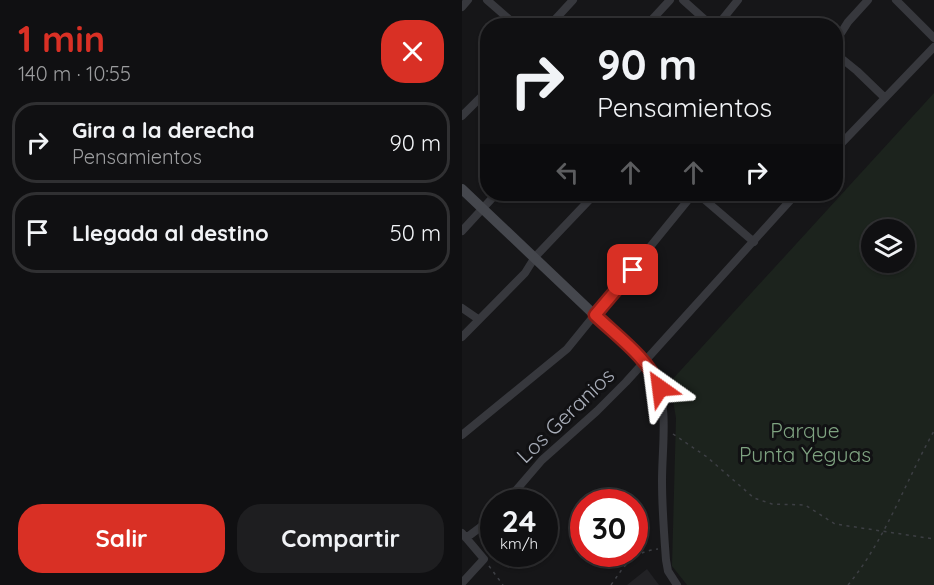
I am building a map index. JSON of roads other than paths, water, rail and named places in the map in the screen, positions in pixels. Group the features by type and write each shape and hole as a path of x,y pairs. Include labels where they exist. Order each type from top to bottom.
{"street":[{"path":"462,6 468,0"},
{"path":"487,0 508,18"},
{"path":"556,18 573,0"},
{"path":"653,18 670,0"},
{"path":"683,0 703,18"},
{"path":"723,18 738,0"},
{"path":"843,30 868,0"},
{"path":"896,0 934,38"},
{"path":"843,139 934,47"},
{"path":"843,60 866,78 885,98"},
{"path":"462,116 480,98"},
{"path":"462,189 644,361 654,374 660,388 664,428 662,481 665,548 668,571 677,585"},
{"path":"462,231 490,201"},
{"path":"462,337 525,273 535,257 589,201"},
{"path":"462,435 567,349 687,201"},
{"path":"706,201 753,242"},
{"name":"Los Geranios","path":"517,489 542,460 597,411 790,201"},
{"path":"462,308 478,319"},
{"path":"462,583 484,560 464,536 480,526"}],"park label":[{"name":"Parque Punta Yeguas","path":"805,442"}]}
